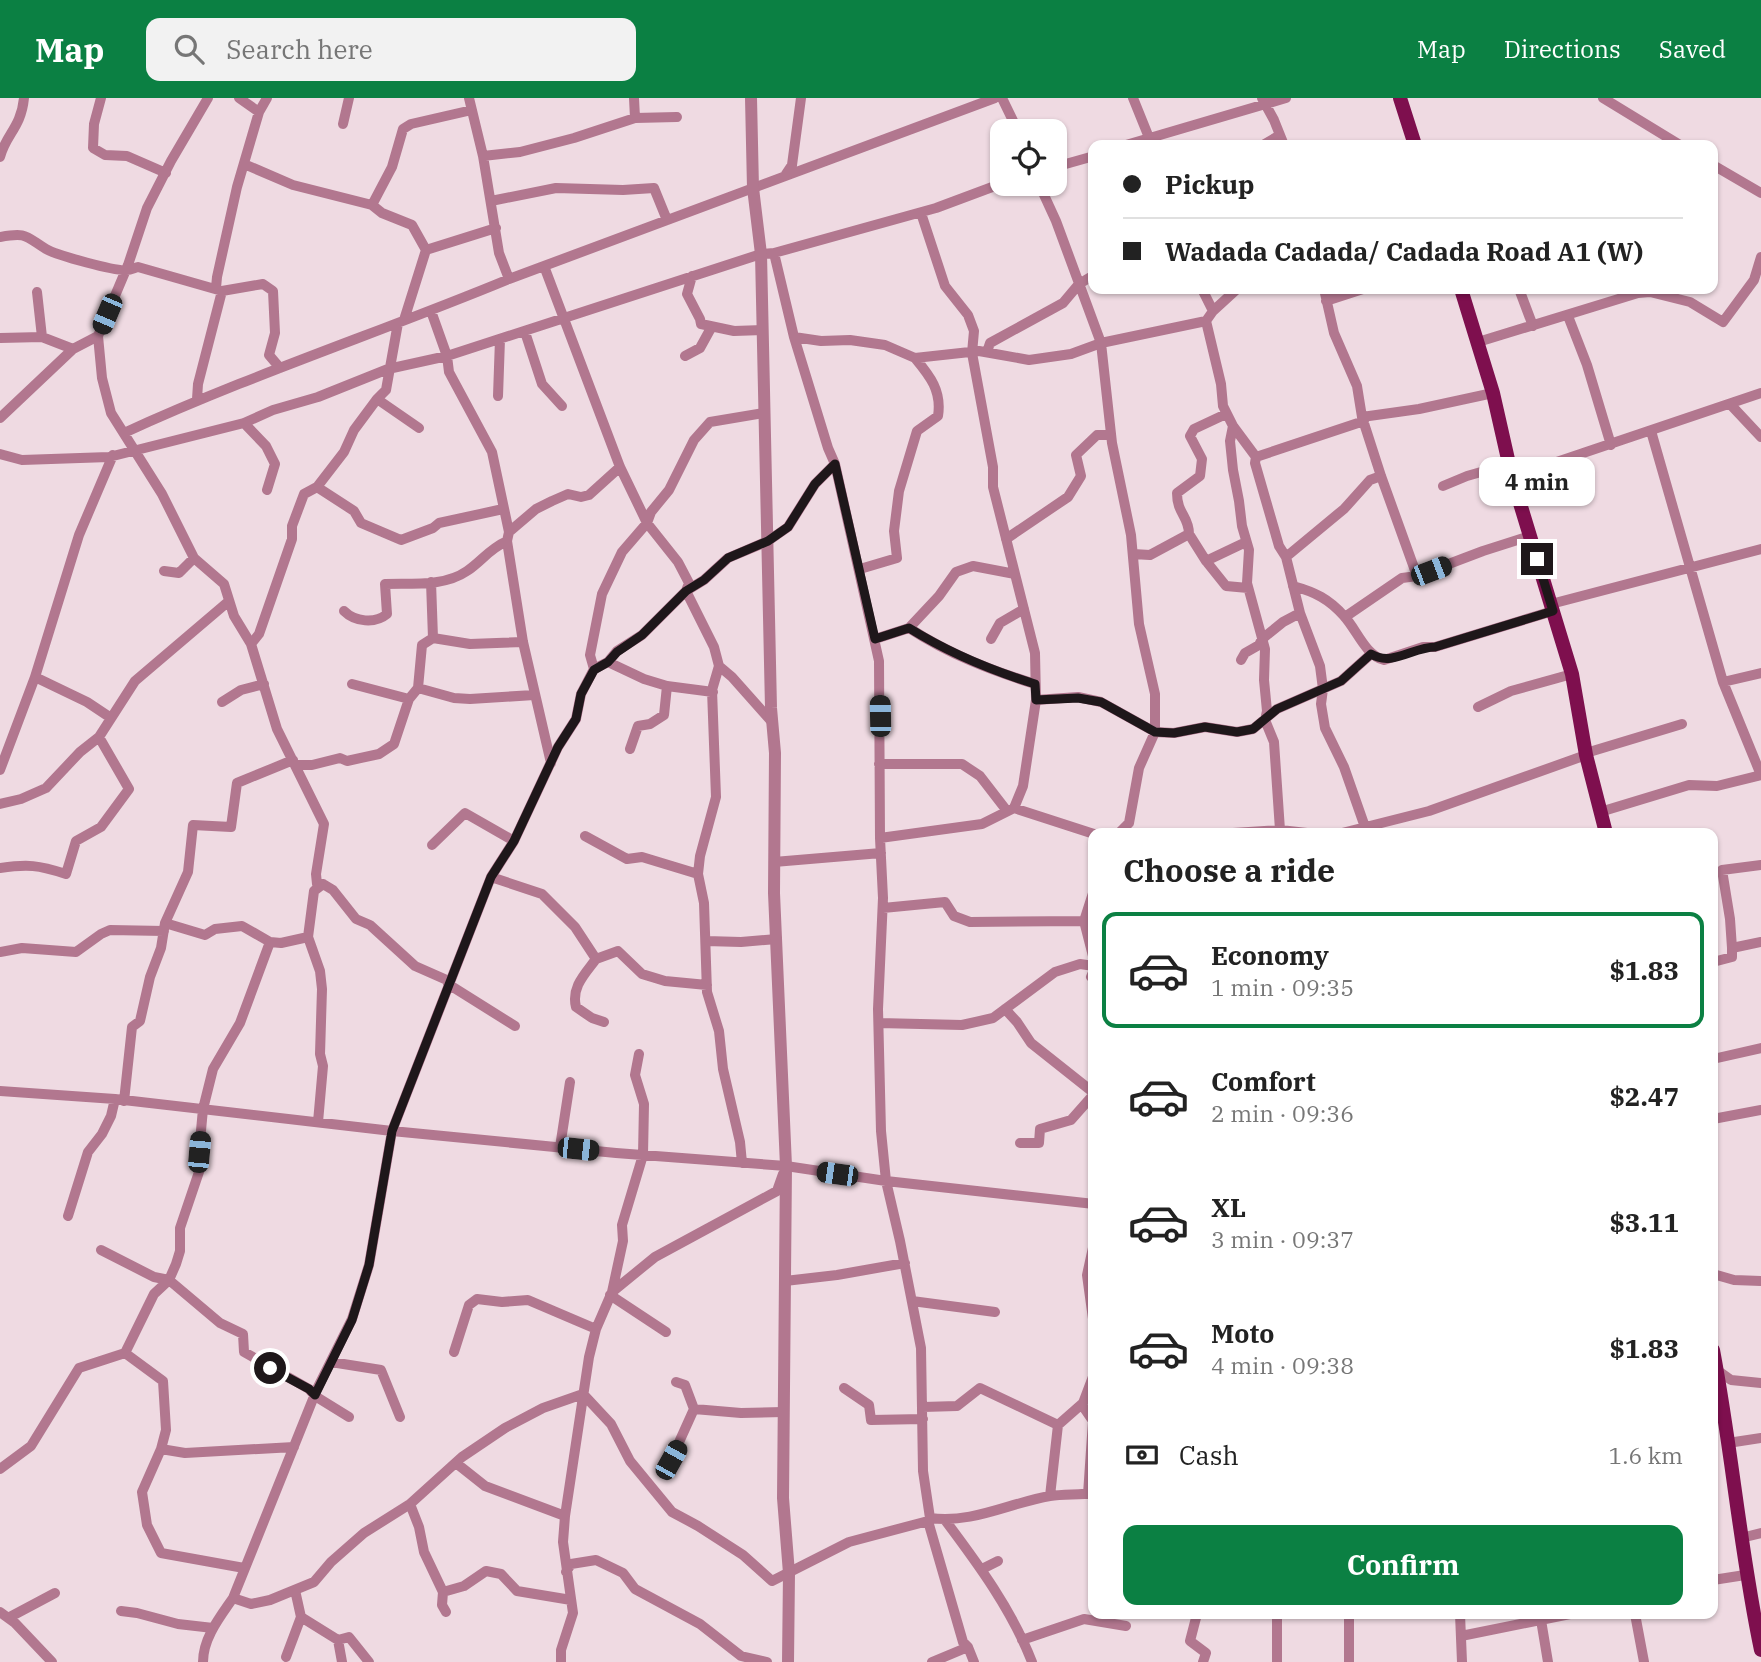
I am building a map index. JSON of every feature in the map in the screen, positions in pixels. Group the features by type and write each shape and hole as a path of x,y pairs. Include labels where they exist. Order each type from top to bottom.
{"main road":[{"path":"1400,98 1413,140"},
{"path":"1463,294 1493,393 1511,471 1572,674 1586,754 1605,828"},
{"path":"1718,1398 1728,1443 1745,1575 1755,1593 1761,1650"}],"street":[{"path":"0,158 18,125 24,98"},
{"path":"102,98 94,124 93,148 105,155 127,156 166,173"},
{"path":"208,98 148,208 98,336 102,378 111,413 168,504 194,558 224,584 234,616 251,644 277,729 324,824 316,874 317,884 323,884 333,890 356,919 370,925 401,955 515,1026"},
{"path":"239,98 259,112"},
{"path":"197,399 219,290 216,277 244,164 259,112 267,98"},
{"path":"342,124 349,98"},
{"path":"634,98 635,118"},
{"path":"751,98 753,188 767,253 835,464 879,662 883,908 878,1023 881,1131 886,1181 921,1348 923,1471 929,1519 963,1642 975,1662"},
{"path":"786,174 792,164 801,98"},
{"path":"124,433 197,399 431,312 509,279 995,98"},
{"path":"1002,98 1012,119"},
{"path":"1133,98 1151,140"},
{"path":"1154,140 1263,101 1286,98"},
{"path":"1603,98 1672,140"},
{"path":"372,205 392,167 402,128 471,101 499,253 509,279"},
{"path":"1263,101 1282,140"},
{"path":"482,156 520,152 635,118 677,117"},
{"path":"1272,140 1280,135"},
{"path":"1067,164 1088,158"},
{"path":"244,164 293,185 372,205 382,213 412,225 426,250 401,321 388,369 386,390 354,430 344,452 317,486 304,494 292,526 292,539 259,634 251,644"},
{"path":"1718,168 1761,193"},
{"path":"491,201 556,188 623,191 654,188 667,220"},
{"path":"0,454 22,460 113,456 244,422 388,369 447,356 692,276 921,212 990,188"},
{"path":"1045,196 1101,343 1111,435 1133,554 1139,624 1155,694 1155,732 1139,768 1129,822 1124,828"},
{"path":"880,838 982,824 1011,810 1023,786 1036,700 1035,653 993,488 993,467 972,353 974,331 968,315 945,286 921,212"},
{"path":"426,250 496,228"},
{"path":"0,237 18,234 35,239 47,250 125,271 138,267 219,290 263,284 273,290 275,333 269,355 280,368"},
{"path":"767,253 763,330 764,413 775,753 774,893 786,1167 783,1498 789,1573 788,1662"},
{"path":"1662,294 1690,302 1723,322 1754,280 1761,257"},
{"path":"544,266 620,467 647,523 678,562 689,583 686,591 714,647 719,666 713,692 716,797 700,856 698,874 704,903 706,985 719,1031 723,1069 740,1142 742,1163"},
{"path":"692,276 687,293 701,324 734,331 763,330"},
{"path":"987,352 990,343 1063,303 1079,284 1088,279"},
{"path":"37,292 43,337"},
{"path":"1204,294 1213,311"},
{"path":"915,358 979,351 1029,360 1071,354 1101,343 1206,321 1232,294"},
{"path":"1325,294 1334,333 1357,386 1363,419 1417,576"},
{"path":"1326,301 1348,294"},
{"path":"1521,294 1533,326"},
{"path":"1478,342 1635,294"},
{"path":"431,312 447,356 449,372 492,452 508,537 523,642 552,763"},
{"path":"1569,316 1611,444"},
{"path":"1206,321 1221,384 1223,406 1233,426 1256,457 1255,463 1279,546 1286,557 1300,613 1320,666 1325,728 1344,767 1367,828"},
{"path":"685,356 700,348 711,328"},
{"path":"525,332 542,384 562,407"},
{"path":"0,418 73,349 98,336"},
{"path":"0,338 43,337 73,349"},
{"path":"794,337 885,345 915,358 933,380 940,402 938,416 917,431 899,491 894,531 897,558 860,569"},
{"path":"498,396 499,339"},
{"path":"1256,457 1363,419 1419,410 1493,393"},
{"path":"1443,486 1467,476 1511,471 1611,444 1761,393"},
{"path":"377,398 419,428"},
{"path":"1730,404 1761,438"},
{"path":"594,670 590,655 602,594 622,552 647,523 651,512 669,490 694,440 709,422 764,413"},
{"path":"1226,414 1192,431 1190,436 1202,459 1200,476 1177,493 1177,505 1189,525 1189,534 1226,586 1248,588"},
{"path":"244,422 266,446 275,464 267,490"},
{"path":"1233,426 1230,441 1248,550 1248,588 1265,649 1265,720 1273,742 1280,828"},
{"path":"1600,811 1689,785 1717,786 1761,775 1723,682 1651,431"},
{"path":"1006,539 1068,497 1080,476 1076,455 1097,435 1111,435"},
{"path":"0,770 35,677 79,535 113,456"},
{"path":"203,1662 213,1628 233,1598 315,1395 352,1320 369,1265 392,1131 448,983 491,877 514,841 558,747 576,719 581,694 594,670 608,662 659,619 686,591 704,580 728,558 768,541 788,527 815,484 835,464"},
{"path":"344,611 350,617 381,619 387,614 385,584 456,579 508,537 536,509 568,494 589,495 620,467"},
{"path":"1286,557 1344,509 1370,480 1381,476"},
{"path":"317,486 354,511 361,523 401,540 433,528 439,523 503,509"},
{"path":"1133,554 1150,555 1189,534"},
{"path":"1345,617 1402,578 1417,576 1531,536"},
{"path":"1206,561 1246,542"},
{"path":"1293,586 1318,593 1345,617 1371,654 1388,660 1552,607 1761,549"},
{"path":"164,571 179,573 194,558"},
{"path":"875,639 909,628 939,596 956,572 973,566 1015,574"},
{"path":"431,582 433,638"},
{"path":"0,804 21,799 46,788 80,752 99,737 135,681 229,601"},
{"path":"991,639 1000,623 1024,609"},
{"path":"1241,660 1245,653 1259,645 1262,639 1283,622 1300,613"},
{"path":"909,628 938,647 1035,684"},
{"path":"68,1216 88,1152 102,1134 119,1100 132,1027 140,1021 164,927 188,872 193,825 231,827 237,783 294,762 312,765 340,758 347,761 379,754 394,744 409,699 418,688 422,645 433,638 470,644 523,642"},
{"path":"1036,700 1078,698 1101,702 1155,732 1174,733 1205,727 1237,732 1253,729 1277,709 1341,681 1371,654"},
{"path":"608,662 644,679 667,686 713,692"},
{"path":"719,666 733,677 772,722"},
{"path":"1723,682 1761,673"},
{"path":"1478,707 1511,691 1572,674"},
{"path":"35,677 111,718"},
{"path":"222,702 241,690 264,684"},
{"path":"352,684 409,699"},
{"path":"630,749 638,726 650,724 664,715 667,686"},
{"path":"418,688 454,698 470,699 534,695"},
{"path":"1374,828 1586,754 1682,724"},
{"path":"0,868 24,864 65,874 76,841 101,827 129,789 99,737"},
{"path":"879,764 962,764 979,776 1011,810 1088,832"},
{"path":"432,845 465,813 514,841"},
{"path":"585,836 627,859 642,857 698,874"},
{"path":"774,862 881,853"},
{"path":"1718,961 1732,957 1730,919 1722,870 1761,865"},
{"path":"491,877 542,894 575,927 596,960"},
{"path":"318,1122 323,1066 320,1054 322,989 320,971 308,937 314,891 323,884"},
{"path":"883,908 946,902 954,916 970,922 1084,921"},
{"path":"1088,909 1084,921 1088,937"},
{"path":"0,952 22,948 76,952 110,930 164,927 205,935 215,929 242,926 270,943 308,937"},
{"path":"706,941 777,939"},
{"path":"1732,948 1761,942"},
{"path":"0,1469 31,1446 79,1368 125,1353 154,1294 169,1280 180,1251 180,1228 200,1169 203,1109 213,1069 240,1023 270,943"},
{"path":"604,1022 592,1018 576,1007 573,996 579,981 596,960 618,951 642,974 665,981 706,985"},
{"path":"878,1023 962,1025 993,1018 1055,972 1080,964 1088,966"},
{"path":"1005,1009 1031,1043 1088,1089"},
{"path":"1718,1058 1761,1048"},
{"path":"561,1662 561,1650 573,1613 563,1542 565,1516 583,1394 596,1329 611,1294 623,1241 622,1224 643,1155 644,1104 635,1075 639,1054"},
{"path":"560,1147 570,1082"},
{"path":"0,1091 119,1100 392,1131 786,1167 1088,1203"},
{"path":"1020,1143 1039,1143 1040,1129 1071,1120 1088,1101"},
{"path":"1718,1118 1761,1110"},
{"path":"611,1294 655,1257 777,1191 786,1167"},
{"path":"101,1250 154,1277 169,1280 220,1323 243,1335 244,1352 309,1389 349,1417"},
{"path":"785,1281 905,1263"},
{"path":"1718,1275 1734,1280 1761,1281"},
{"path":"611,1294 666,1332"},
{"path":"454,1352 469,1305 477,1299 502,1302 528,1300 596,1329"},
{"path":"912,1301 995,1312"},
{"path":"125,1353 163,1381 166,1430 161,1449 142,1492 147,1525 161,1553 244,1568"},
{"path":"331,1362 381,1370 400,1417"},
{"path":"1718,1371 1731,1380 1761,1383"},
{"path":"671,1460 694,1409 685,1385 676,1382"},
{"path":"844,1388 869,1405 871,1420 923,1419"},
{"path":"923,1407 957,1406 980,1388 1059,1426"},
{"path":"1050,1496 1059,1426 1082,1405 1088,1390"},
{"path":"233,1598 251,1604 270,1600 314,1582 331,1562 364,1532 410,1504 456,1463 505,1428 543,1408 583,1394"},
{"path":"583,1394 611,1424 630,1461 672,1512 743,1555 772,1581 849,1542 929,1519 945,1520 988,1514 1050,1496 1088,1493"},
{"path":"1082,1405 1088,1414"},
{"path":"694,1409 741,1413 783,1412"},
{"path":"1728,1443 1761,1438"},
{"path":"161,1449 185,1453 294,1447"},
{"path":"456,1463 485,1486 565,1516"},
{"path":"410,1504 419,1527 424,1552 443,1592 442,1605 446,1612"},
{"path":"945,1520 982,1569 1032,1662"},
{"path":"1741,1538 1761,1533"},
{"path":"566,1572 571,1563 596,1560 623,1573 635,1589 700,1624 745,1660 767,1662"},
{"path":"982,1569 998,1561"},
{"path":"443,1592 464,1586 486,1571 501,1574 517,1591 571,1600"},
{"path":"1718,1579 1745,1575"},
{"path":"286,1657 301,1617 295,1590"},
{"path":"52,1662 4,1615 55,1593"},
{"path":"121,1611 178,1624 213,1628"},
{"path":"301,1617 338,1640 349,1637 369,1662"},
{"path":"1022,1640 1084,1619 1126,1626"},
{"path":"1196,1619 1190,1640 1206,1653 1203,1662"},
{"path":"1277,1619 1277,1662"},
{"path":"1349,1619 1349,1662"},
{"path":"1460,1619 1462,1662"},
{"path":"1461,1636 1528,1619"},
{"path":"1541,1619 1548,1662"},
{"path":"1636,1619 1644,1662"},
{"path":"338,1640 342,1662"},
{"path":"932,1662 968,1647"}],"route":[{"path":"270,1368 315,1395 352,1320 369,1265 392,1131 491,877 514,841 558,747 576,719 581,694 594,670 642,635 686,591 704,580 728,558 768,541 788,527 815,484 835,464 875,639 909,628 938,647 993,671 1035,684 1036,700 1078,698 1101,702 1155,732 1174,733 1205,727 1237,732 1253,729 1277,709 1341,681 1371,654 1388,660 1423,647 1435,647 1553,611 1537,559"}]}
